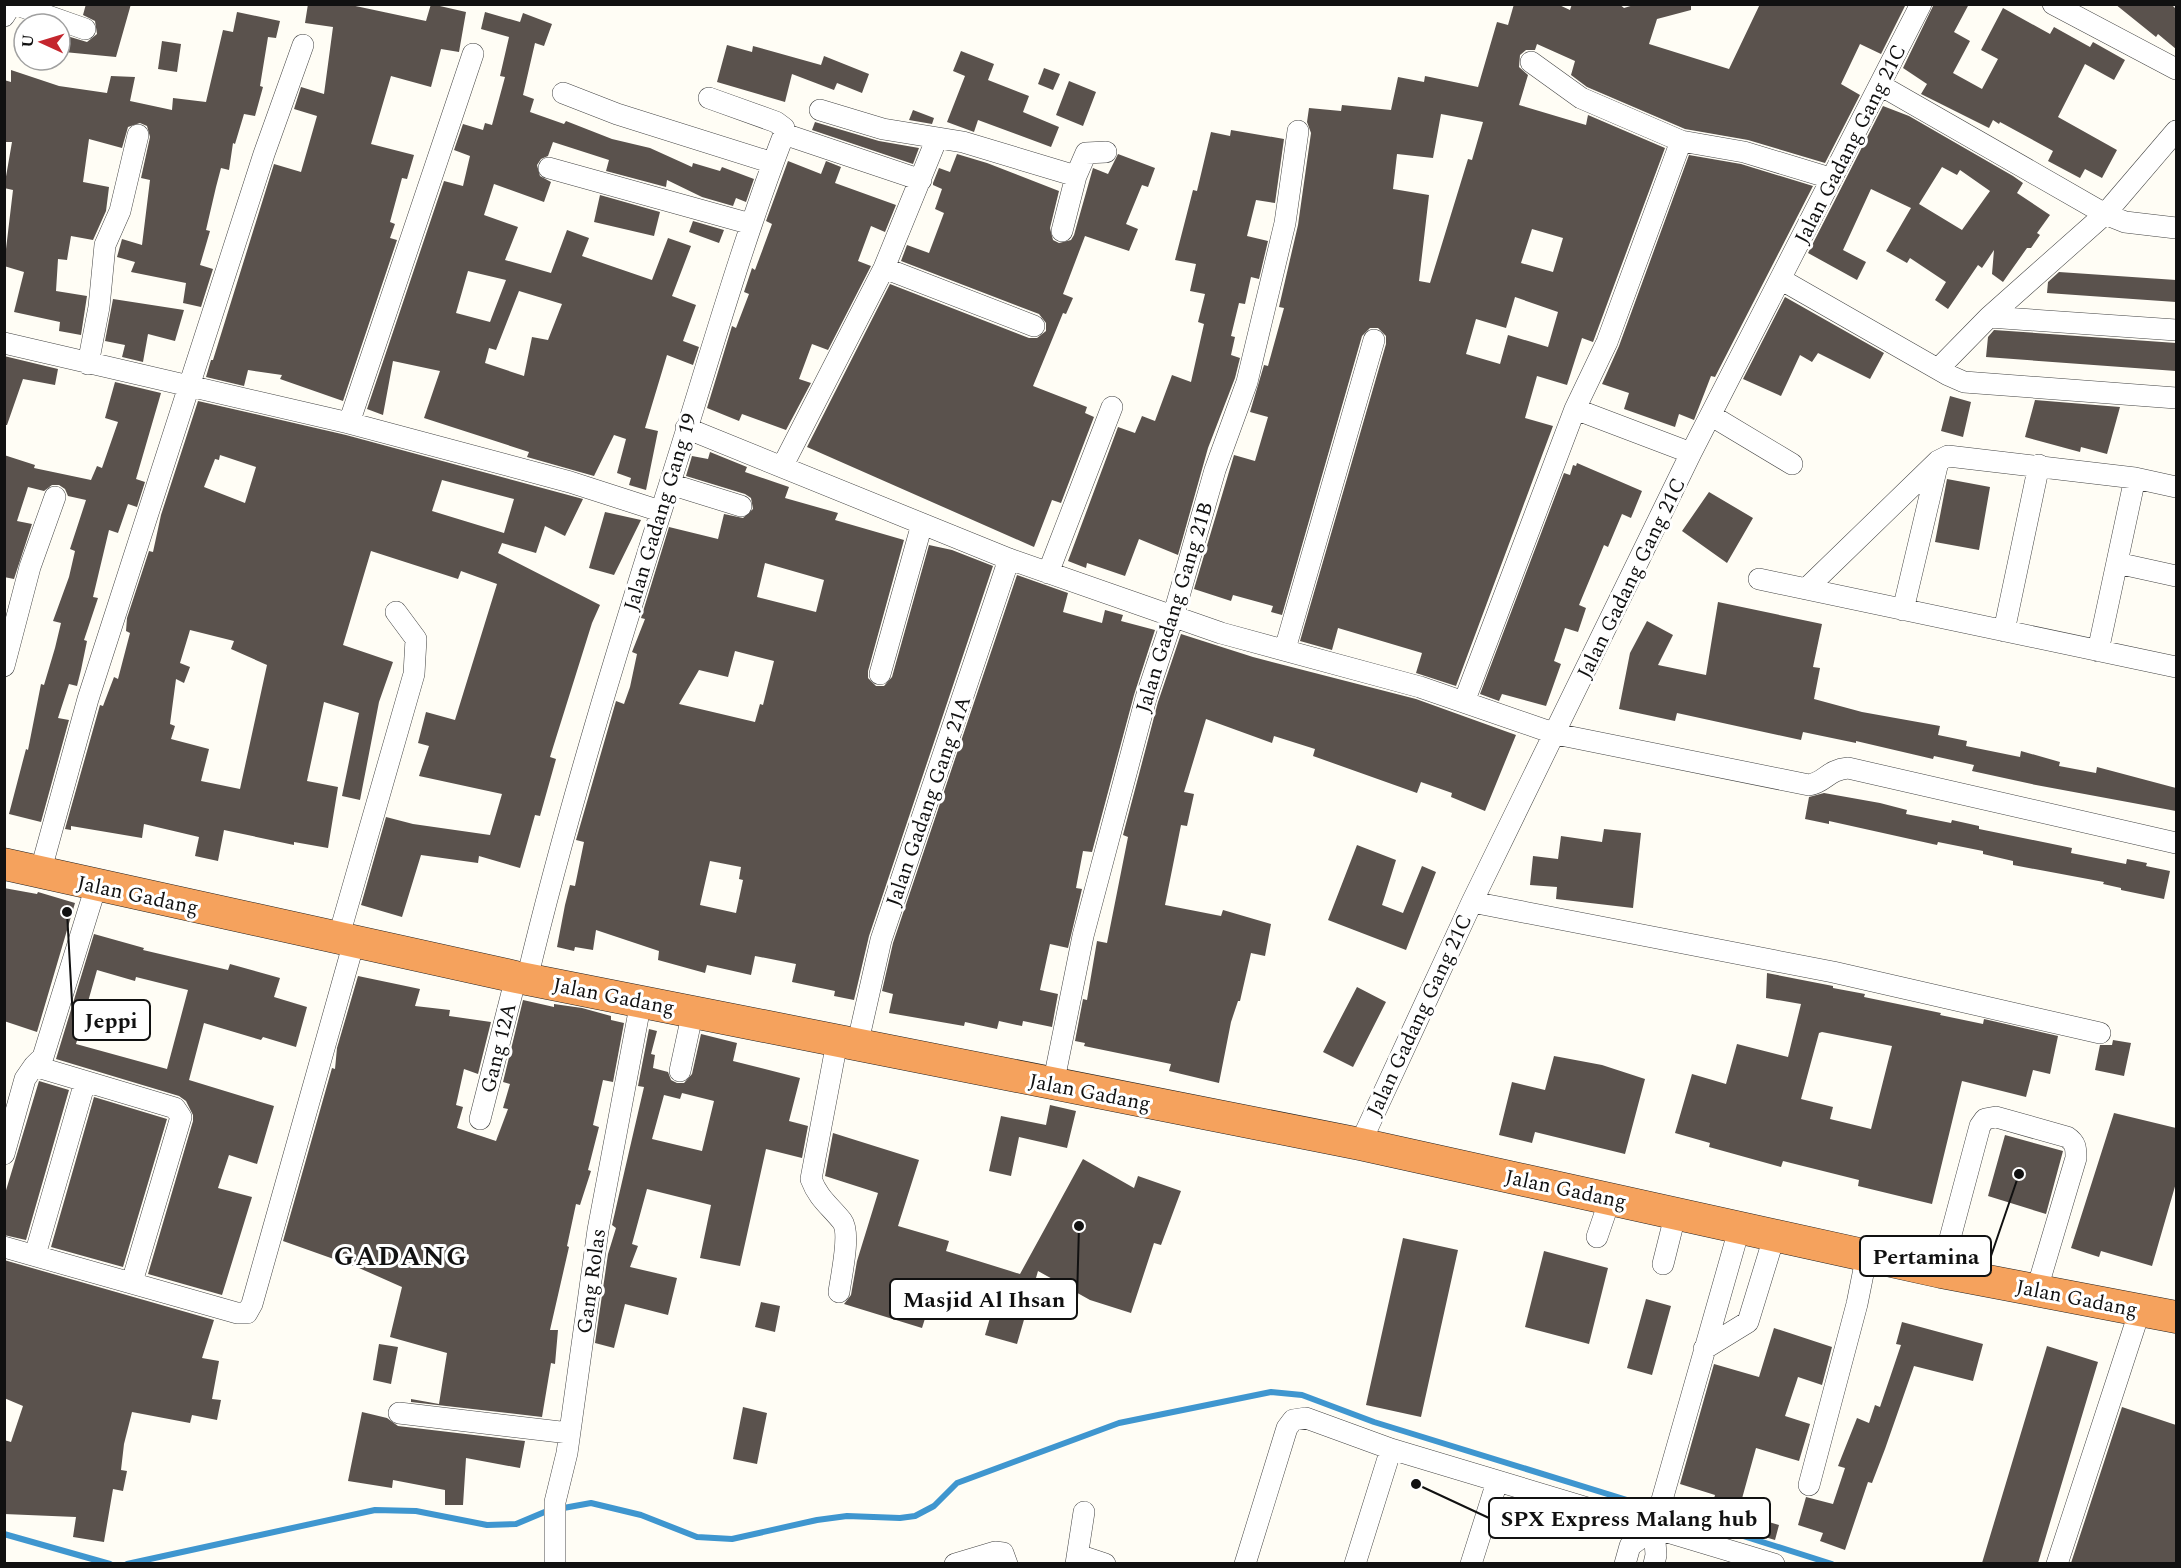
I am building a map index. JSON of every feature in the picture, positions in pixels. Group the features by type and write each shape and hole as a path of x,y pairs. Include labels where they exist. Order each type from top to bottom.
{"highway":[{"name":"Jalan Gadang","path":"4,864 521,978 1360,1144 1941,1272 2176,1317"}],"street":[{"path":"2053,4 2176,69"},
{"path":"4,16 11,5 17,5 85,29"},
{"name":"Jalan Gadang Gang 21C","path":"1360,1144 1472,902 1556,734 1691,453 1782,280 1830,178 1918,11"},
{"path":"39,873 88,699 264,154 303,45"},
{"path":"349,423 472,54"},
{"path":"1531,62 1581,98 1681,141 1744,152 1830,178"},
{"path":"1880,85 2106,214 2125,222 2176,228"},
{"path":"563,93 617,114 773,162"},
{"path":"709,98 776,122 784,128 784,134 921,180"},
{"path":"820,110 860,123 963,142 1076,176"},
{"name":"Jalan Gadang Gang 21B","path":"1053,1085 1083,936 1146,698 1173,617 1195,534 1246,382 1285,224 1298,131"},
{"path":"1938,369 1989,317 2106,214 2176,131"},
{"name":"Jalan Gadang Gang 19","path":"521,978 660,511 751,224 784,134"},
{"path":"88,364 99,307 105,245 120,211 138,135"},
{"path":"782,467 885,268 937,138"},
{"path":"1464,702 1575,409 1607,342 1681,141"},
{"path":"1062,231 1076,176 1086,153 1106,152"},
{"path":"549,168 751,224"},
{"path":"885,268 1034,326"},
{"path":"1782,280 1964,382 2176,398"},
{"path":"1989,317 2176,330"},
{"path":"1285,649 1374,340"},
{"path":"4,343 349,423 570,482 660,511"},
{"path":"1048,573 1112,407"},
{"path":"1575,409 1691,453"},
{"path":"1712,416 1792,464"},
{"path":"686,428 1009,559 1173,617 1464,702 1556,734 1809,785 1816,784 1832,771 1848,768 2176,843"},
{"path":"1806,589 1938,461 1948,456 2135,478 2176,487"},
{"path":"1903,610 1938,461"},
{"path":"2004,631 2038,465"},
{"path":"2098,651 2135,478"},
{"path":"670,484 741,506"},
{"path":"4,666 30,567 55,497"},
{"path":"880,674 922,524"},
{"name":"Jalan Gadang Gang 21A","path":"839,1292 846,1235 844,1223 816,1194 811,1179 847,1044 1009,559"},
{"path":"2117,563 2176,576"},
{"path":"1759,579 2176,667"},
{"path":"4,1247 237,1313 247,1313 252,1304 414,674 416,639 396,612"},
{"path":"4,1154 25,1079 43,1057 96,886"},
{"path":"1472,902 1833,972 2100,1033"},
{"name":"Gang 12A","path":"480,1119 521,978"},
{"name":"Gang Rolas","path":"555,1563 555,1510 569,1433 598,1230 641,1000"},
{"path":"680,1071 693,1011"},
{"path":"34,1066 175,1108 181,1117 132,1282"},
{"path":"35,1255 85,1082"},
{"path":"1941,1272 1980,1126 1985,1119 1996,1117 2067,1137 2074,1142 2076,1149 2076,1158 2037,1289"},
{"path":"1597,1237 1610,1199"},
{"path":"1664,1264 1677,1212"},
{"path":"1654,1563 1656,1555 1654,1528 1740,1226"},
{"path":"1704,1349 1749,1322 1775,1234"},
{"path":"1809,1485 1857,1304 1867,1254"},
{"path":"2057,1563 2140,1310"},
{"path":"399,1413 569,1433"},
{"path":"1245,1563 1287,1428 1293,1420 1306,1418 1391,1449 1497,1482 1774,1563"},
{"path":"1355,1563 1391,1449"},
{"path":"1471,1563 1497,1482"},
{"path":"1084,1512 1077,1559 1105,1563"},
{"path":"1624,1563 1630,1546 1654,1528"},
{"path":"955,1563 995,1552 1003,1553 1007,1563"}],"building":[{"path":"86,4 131,4 116,57 72,53 72,38 87,42 97,34 95,21 83,15"},
{"path":"308,4 346,4 426,21 431,4 466,12 459,52 441,49 431,87 391,76 371,144 414,155 407,179 402,178 390,222 395,224 390,238 397,240 343,401 280,379 282,375 248,370 244,386 206,377 274,164 301,172 317,116 294,109 301,87 324,94 333,27 305,23"},
{"path":"1514,4 1557,4 1570,10 1572,4 1619,4 1624,8 1637,4 1691,4 1691,10 1657,19 1649,44 1729,69 1760,4 1906,4 1881,54 1860,44 1841,84 1860,95 1825,163 1748,140 1685,129 1587,87 1571,75 1575,61 1537,44 1535,50 1526,50 1520,55 1519,67 1528,75 1519,105 1586,125 1588,115 1665,148 1593,342 1582,338 1567,385 1537,376 1525,418 1553,426 1456,686 1416,673 1422,653 1338,628 1332,650 1300,641 1386,344 1386,336 1378,328 1370,328 1362,336 1282,615 1271,612 1273,606 1233,595 1231,601 1194,589 1234,455 1255,461 1268,417 1250,412 1264,365 1268,366 1284,308 1279,307 1298,225 1311,133 1307,122 1309,108 1341,111 1342,105 1391,110 1398,77 1424,82 1425,76 1478,87 1497,22 1508,25","holes":["1441,114 1483,122 1472,160 1468,159 1430,283 1419,281 1429,195 1393,189 1397,154 1433,158","1532,229 1563,238 1553,272 1521,263","1515,297 1558,312 1548,347 1508,335 1500,364 1466,354 1476,319 1506,328"]},
{"path":"1934,4 1969,4 1954,32 1970,41 1953,73 1982,89 1998,59 1981,50 2003,8 2050,34 2054,27 2090,47 2093,42 2125,60 2114,80 2085,64 2058,117 2117,150 2102,178 2085,169 2080,178 2048,161 2053,151 2000,122 1999,124 1993,120 1989,128 1921,94 1927,84 1903,68"},
{"path":"2115,4 2171,4 2176,9 2176,49 2158,34 2156,37"},
{"path":"237,12 280,21 276,38 268,37 260,86 263,87 255,116 244,114 235,144 233,143 229,170 221,168 206,230 210,231 200,265 213,269 201,307 183,303 186,283 131,272 135,262 117,257 122,239 142,245 150,180 141,178 150,137 147,126 140,123 128,127 122,148 89,139 83,182 109,187 106,211 93,240 71,236 67,260 58,259 56,291 87,296 81,335 59,331 60,322 14,312 24,272 4,266 13,190 4,188 12,142 4,142 4,80 11,82 11,70 59,86 107,93 111,76 135,77 130,101 172,110 173,98 206,102 223,30 233,32"},
{"path":"485,12 520,22 523,13 552,24 544,46 535,43 523,95 534,99 530,112 564,124 566,121 612,139 650,148 692,167 693,163 720,171 722,167 754,179 746,202 736,198 733,206 702,197 667,180 666,187 606,171 609,160 553,142 548,156 541,159 537,165 540,176 551,182 544,202 494,184 484,215 518,227 505,260 551,273 567,230 589,238 582,256 652,280 668,238 691,246 672,296 696,305 683,341 699,347 693,365 667,355 645,428 658,431 646,490 629,485 631,478 617,473 626,439 614,435 594,476 527,457 529,452 424,418 440,371 393,361 383,415 367,409 444,181 463,186 470,156 454,150 463,124 483,130 485,123 492,125 505,77 500,76 509,37 481,29","holes":["468,271 506,280 490,322 456,313","519,291 562,304 548,340 532,337 524,376 485,363 489,348 496,350"]},
{"path":"162,41 181,44 177,72 158,69"},
{"path":"727,45 752,52 753,46 821,65 824,56 869,74 862,93 837,83 834,90 792,74 785,102 717,82"},
{"path":"961,51 994,64 988,80 1029,96 1023,112 1059,127 1051,147 978,120 974,132 947,122 965,76 953,71"},
{"path":"1044,68 1060,74 1053,90 1038,84"},
{"path":"1069,81 1096,92 1083,126 1056,115"},
{"path":"1883,106 1909,116 2013,176 2023,183 2017,193 2050,215 2037,233 2040,235 2031,248 2027,248 2003,282 1992,274 1994,250 1982,268 1978,265 1948,309 1935,300 1946,282 1910,258 1907,263 1886,251 1911,208 1871,189 1843,250 1866,262 1857,280 1808,253","holes":["1942,167 1957,175 1960,170 1990,191 1962,230 1919,204"]},
{"path":"913,110 934,118 932,124 909,120"},
{"path":"815,122 879,141 919,148 913,164 812,130"},
{"path":"1231,130 1284,139 1275,203 1256,200 1247,236 1268,241 1259,279 1251,277 1245,304 1239,303 1231,336 1235,337 1231,355 1240,358 1235,378 1208,448 1178,555 1139,539 1125,576 1087,563 1086,568 1068,561 1118,427 1135,433 1142,416 1155,421 1172,375 1191,382 1204,324 1198,322 1205,294 1190,291 1196,264 1175,260 1193,190 1197,191 1211,132 1230,136"},
{"path":"957,154 1059,191 1050,228 1053,240 1059,243 1071,240 1074,235 1093,168 1108,174 1118,154 1155,168 1148,187 1142,185 1126,224 1138,229 1129,251 1085,236 1063,294 1073,298 1066,314 1063,313 1033,386 1087,407 1085,413 1094,417 1061,503 1052,500 1034,547 807,447 890,284 1029,338 1037,338 1046,331 1046,323 1039,314 901,261 907,245 929,253 944,213 935,209 942,189 933,183 939,168 950,172"},
{"path":"1689,155 1741,164 1813,186 1715,377 1711,376 1694,420 1679,414 1675,427 1624,409 1629,393 1602,384 1619,346"},
{"path":"788,161 821,174 826,161 841,167 835,183 896,205 885,232 871,226 858,261 871,266 828,350 812,344 799,379 811,383 786,430 742,414 739,421 707,408 732,326 736,328 749,294 744,292 752,268 755,270 772,224 766,221"},
{"path":"600,195 660,212 654,236 594,222"},
{"path":"693,221 724,230 719,243 689,232"},
{"path":"2059,272 2176,280 2176,302 2047,293 2048,282"},
{"path":"1785,297 1884,353 1870,379 1818,353 1812,362 1800,355 1781,396 1743,379"},
{"path":"113,299 184,310 175,341 148,334 143,362 122,357 125,345 105,341"},
{"path":"1994,330 2176,343 2176,371 1986,357 1988,337"},
{"path":"4,356 58,369 55,385 23,379 7,425 4,425"},
{"path":"115,382 161,393 136,479 145,482 137,507 128,504 118,533 109,530 93,597 98,598 84,640 87,641 77,686 69,684 58,718 69,720 41,822 9,814 26,749 28,750 41,684 44,685 55,648 61,623 53,621 69,577 75,551 70,549 86,500 68,496 65,489 59,485 52,485 44,491 28,487 17,521 32,524 14,579 4,577 4,455 35,465 34,468 91,480 97,466 102,468 118,422 105,418"},
{"path":"1950,396 1971,402 1963,437 1941,431"},
{"path":"2035,400 2120,407 2107,454 2081,447 2080,452 2025,437"},
{"path":"198,401 346,435 583,499 565,536 545,526 536,553 502,543 498,553 600,605 592,623 550,757 556,759 540,816 535,815 520,868 479,856 478,863 421,855 402,917 361,905 386,817 413,824 490,835 502,794 419,776 429,746 418,743 426,712 455,720 497,584 461,571 458,579 371,551 343,645 393,662 379,702 360,800 342,796 359,713 324,702 307,781 338,787 328,848 294,842 294,845 224,830 218,861 195,856 199,837 144,824 142,838 71,826 71,830 65,829 100,705 103,706 114,677 118,679 130,633 126,631 127,618 149,551 153,552 161,515","holes":["220,455 256,467 245,503 204,487 215,459 219,460","442,480 514,499 504,533 432,511","190,630 234,641 231,649 267,665 240,789 201,781 209,749 171,739 175,726 170,724 176,679 184,683 190,667 180,663"]},
{"path":"710,452 747,467 745,472 789,487 785,498 838,513 835,520 904,540 868,671 868,678 876,686 884,686 892,677 929,545 952,550 993,566 869,936 854,1000 834,996 835,991 792,982 796,964 755,956 751,975 707,965 705,973 658,960 659,951 596,930 593,950 575,947 574,951 557,947 570,885 575,886 584,842 576,840 616,701 624,704 630,687 637,654 632,652 645,619 641,618 669,527 718,539 724,514 743,518 753,509 751,498 745,494 686,476 692,456 708,459","holes":["765,563 824,580 816,612 757,597","735,651 774,661 763,705 760,704 755,722 679,704 699,670 728,677","710,861 741,867 739,879 743,880 736,913 700,905"]},
{"path":"1577,463 1642,491 1631,518 1622,514 1608,547 1604,545 1579,605 1586,608 1578,632 1565,628 1554,661 1561,664 1546,706 1502,694 1499,701 1480,694 1564,473 1570,475 1573,465 1576,466"},
{"path":"1947,479 1990,487 1979,550 1935,542"},
{"path":"1709,492 1753,518 1727,563 1682,531"},
{"path":"605,512 641,520 614,575 589,568"},
{"path":"1017,575 1068,593 1063,612 1102,623 1105,610 1123,615 1121,621 1155,630 1134,695 1092,852 1083,851 1076,888 1082,889 1068,948 1050,944 1040,990 1058,994 1052,1027 1023,1021 1022,1026 999,1021 997,1029 965,1022 964,1026 889,1013 893,994 882,991 893,943"},
{"path":"1718,602 1822,624 1813,667 1820,668 1814,699 1862,712 1940,726 1938,735 1967,741 1966,746 2020,757 2021,751 2060,762 2059,766 2096,773 2097,767 2176,788 2176,811 1972,771 1974,765 1934,756 1933,759 1856,741 1856,743 1803,732 1801,740 1677,713 1675,721 1619,709 1630,653 1647,621 1673,635 1658,665 1706,675"},
{"path":"1181,634 1253,657 1416,699 1516,735 1485,811 1451,797 1452,793 1421,782 1417,793 1313,756 1315,749 1274,736 1272,743 1206,719 1184,792 1194,794 1187,826 1181,825 1165,905 1221,916 1223,910 1271,924 1265,956 1251,953 1240,1001 1238,1001 1231,1022 1219,1083 1169,1071 1171,1064 1084,1046 1085,1043 1075,1041 1083,999 1087,1000 1097,941 1107,943 1128,837 1123,835 1158,702"},
{"path":"1824,793 1880,803 1907,810 1906,814 1951,823 1952,820 1979,826 1979,829 2072,848 2071,853 2126,864 2127,859 2147,863 2146,866 2170,871 2164,899 2121,890 2121,888 2103,884 2104,882 2013,865 2013,861 1983,854 1983,851 1938,842 1937,845 1829,821 1829,824 1805,819 1809,797"},
{"path":"1604,829 1641,833 1633,908 1556,899 1557,887 1530,885 1533,856 1558,859 1561,836 1602,842"},
{"path":"1357,845 1396,860 1382,905 1403,913 1422,866 1436,872 1406,950 1328,920"},
{"path":"4,888 37,894 38,892 75,903 37,1032 4,1021"},
{"path":"94,934 144,948 143,950 228,970 230,964 280,978 274,997 307,1007 296,1047 263,1037 261,1040 204,1023 189,1080 274,1106 257,1164 229,1155 218,1188 252,1197 222,1295 148,1274 193,1121 193,1115 186,1101 179,1096 56,1059","holes":["97,970 135,981 136,977 188,990 167,1069 76,1044"]},
{"path":"1767,973 1833,986 1833,988 1865,994 1864,997 1941,1013 1940,1015 1983,1024 1984,1019 2058,1036 2050,1074 2033,1070 2026,1097 1962,1081 1932,1204 1858,1186 1859,1180 1783,1161 1781,1167 1709,1147 1710,1143 1675,1133 1692,1074 1726,1084 1737,1044 1788,1057 1801,1004 1766,998","holes":["1819,1033 1892,1046 1871,1129 1830,1119 1833,1107 1801,1099"]},
{"path":"358,976 420,989 415,1006 450,1010 449,1016 491,1022 478,1074 464,1069 456,1105 463,1107 457,1128 496,1141 508,1109 503,1108 510,1084 503,1082 523,1000 554,1007 554,1004 582,1008 611,1016 611,1020 624,1023 613,1082 603,1080 593,1125 599,1127 588,1170 591,1171 580,1205 576,1204 567,1246 569,1247 550,1330 558,1330 555,1364 551,1363 542,1417 411,1402 411,1399 439,1404 447,1353 390,1337 402,1287 359,1268 283,1241 332,1068 335,1069 337,1048"},
{"path":"1357,987 1386,1002 1353,1067 1323,1052"},
{"path":"649,1029 657,1031 651,1054 655,1055 653,1068 668,1072 671,1080 677,1083 684,1083 692,1074 701,1034 737,1043 733,1061 800,1078 789,1121 808,1126 802,1158 766,1149 740,1266 700,1258 711,1205 647,1189 632,1244 638,1246 630,1267 677,1278 668,1315 625,1304 614,1348 595,1343 608,1254 616,1228 612,1225 644,1087 638,1086","holes":["682,1093 714,1101 702,1151 652,1139 664,1095 680,1099"]},
{"path":"2113,1040 2131,1043 2124,1076 2095,1070 2100,1045 2112,1045"},
{"path":"1554,1056 1602,1065 1645,1079 1625,1154 1535,1132 1532,1143 1499,1135 1512,1082 1545,1090"},
{"path":"39,1081 69,1090 26,1240 4,1235 4,1197"},
{"path":"94,1097 167,1119 123,1267 51,1247"},
{"path":"1050,1105 1076,1111 1067,1148 1019,1137 1011,1176 989,1171 1001,1116 1046,1125"},
{"path":"2114,1113 2176,1128 2176,1183 2152,1266 2101,1251 2099,1257 2071,1248"},
{"path":"833,1133 919,1160 898,1226 949,1241 946,1251 1020,1274 1083,1159 1134,1188 1138,1176 1181,1191 1161,1245 1154,1243 1131,1313 1090,1300 1038,1271 1017,1344 985,1335 994,1304 935,1287 922,1328 844,1304 851,1295 857,1261 878,1193 825,1176"},
{"path":"2005,1135 2063,1151 2046,1214 1988,1196"},
{"path":"1403,1238 1458,1250 1421,1417 1366,1405"},
{"path":"1544,1251 1608,1268 1589,1344 1525,1327"},
{"path":"4,1260 214,1320 202,1358 219,1361 212,1399 221,1400 217,1420 192,1415 190,1423 132,1412 124,1444 121,1470 127,1471 123,1491 113,1489 104,1542 73,1537 76,1517 4,1514 4,1440 11,1442 23,1406 4,1398"},
{"path":"1646,1299 1671,1306 1652,1375 1627,1368"},
{"path":"761,1302 780,1306 775,1332 755,1327"},
{"path":"1902,1322 1983,1344 1973,1381 1914,1366 1872,1483 1868,1482 1845,1550 1820,1541 1823,1533 1798,1525 1806,1497 1833,1504 1845,1468 1838,1466 1857,1418 1869,1423 1875,1405 1880,1407 1901,1345 1896,1344"},
{"path":"1774,1328 1832,1347 1822,1385 1798,1377 1785,1416 1810,1424 1799,1461 1756,1448 1738,1513 1779,1525 1775,1540 1708,1520 1715,1495 1680,1484 1714,1364 1759,1377"},
{"path":"379,1344 398,1347 391,1384 373,1380"},
{"path":"2047,1346 2098,1362 2038,1563 1982,1563"},
{"path":"743,1407 767,1413 757,1464 733,1459"},
{"path":"2122,1407 2176,1425 2176,1563 2071,1563"},
{"path":"362,1412 387,1418 398,1426 525,1441 520,1468 466,1458 463,1505 445,1505 445,1490 393,1480 392,1488 348,1481"}],"waterway":[{"path":"127,1564 375,1510 416,1511 487,1525 516,1524 547,1511 591,1503 641,1515 697,1537 732,1539 817,1520 847,1516 900,1518 915,1516 934,1506 957,1483 1119,1423 1271,1392 1302,1395 1374,1422 1640,1504"},
{"path":"1718,1528 1832,1564"},
{"path":"4,1534 110,1564"}],"place":[{"name":"Jeppi","path":"67,912"},
{"name":"Pertamina","path":"2019,1174"},
{"name":"Masjid Al Ihsan","path":"1079,1226"},
{"name":"SPX Express Malang hub","path":"1416,1484"}],"district":[{"name":"GADANG","path":"401,1256"}]}
